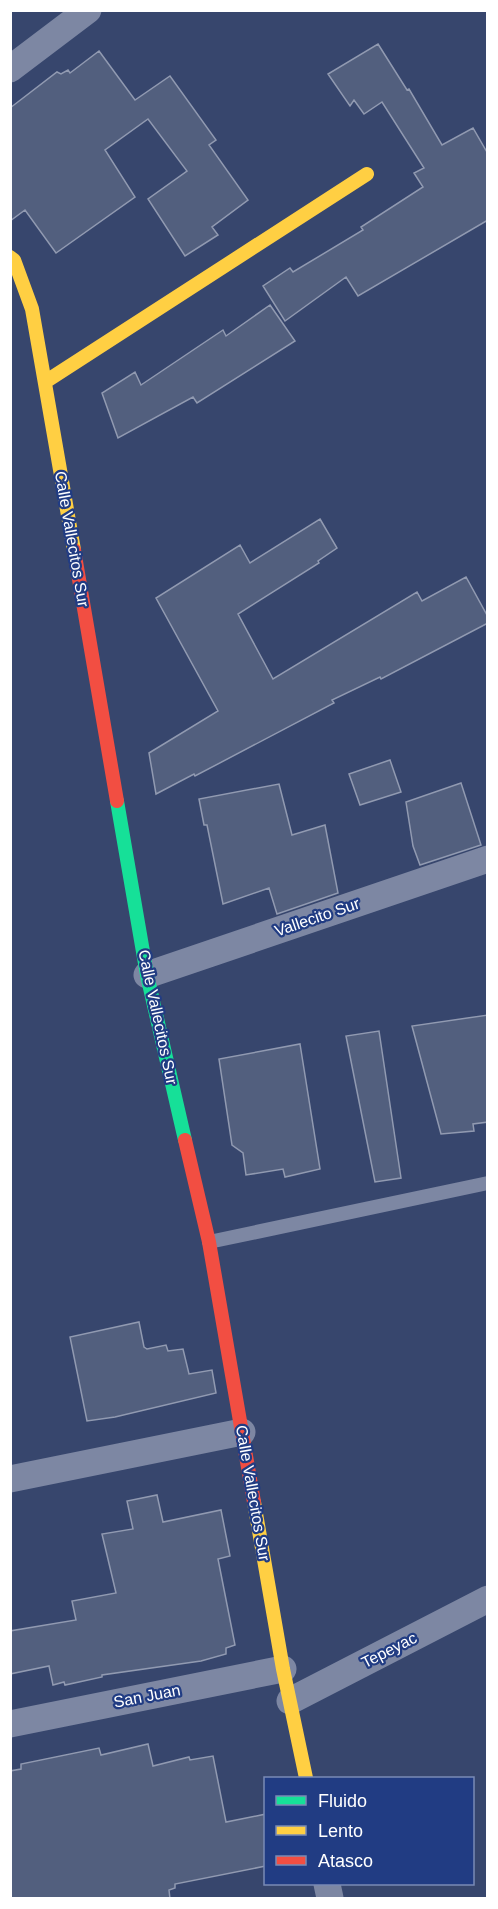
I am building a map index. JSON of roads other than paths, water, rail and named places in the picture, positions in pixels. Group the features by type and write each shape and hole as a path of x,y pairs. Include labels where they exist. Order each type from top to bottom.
{"street":[{"path":"10,69 88,10"},
{"path":"45,382 366,174"},
{"name":"Calle Vallecitos Sur","path":"10,257 14,260 32,309 147,975 209,1242 284,1669 306,1777"},
{"name":"Vallecito Sur","path":"147,975 488,859"},
{"path":"10,1479 242,1432"},
{"name":"Tepeyac","path":"290,1701 488,1599"},
{"name":"San Juan","path":"10,1724 284,1669"}],"lane":[{"path":"209,1242 488,1183"}]}
